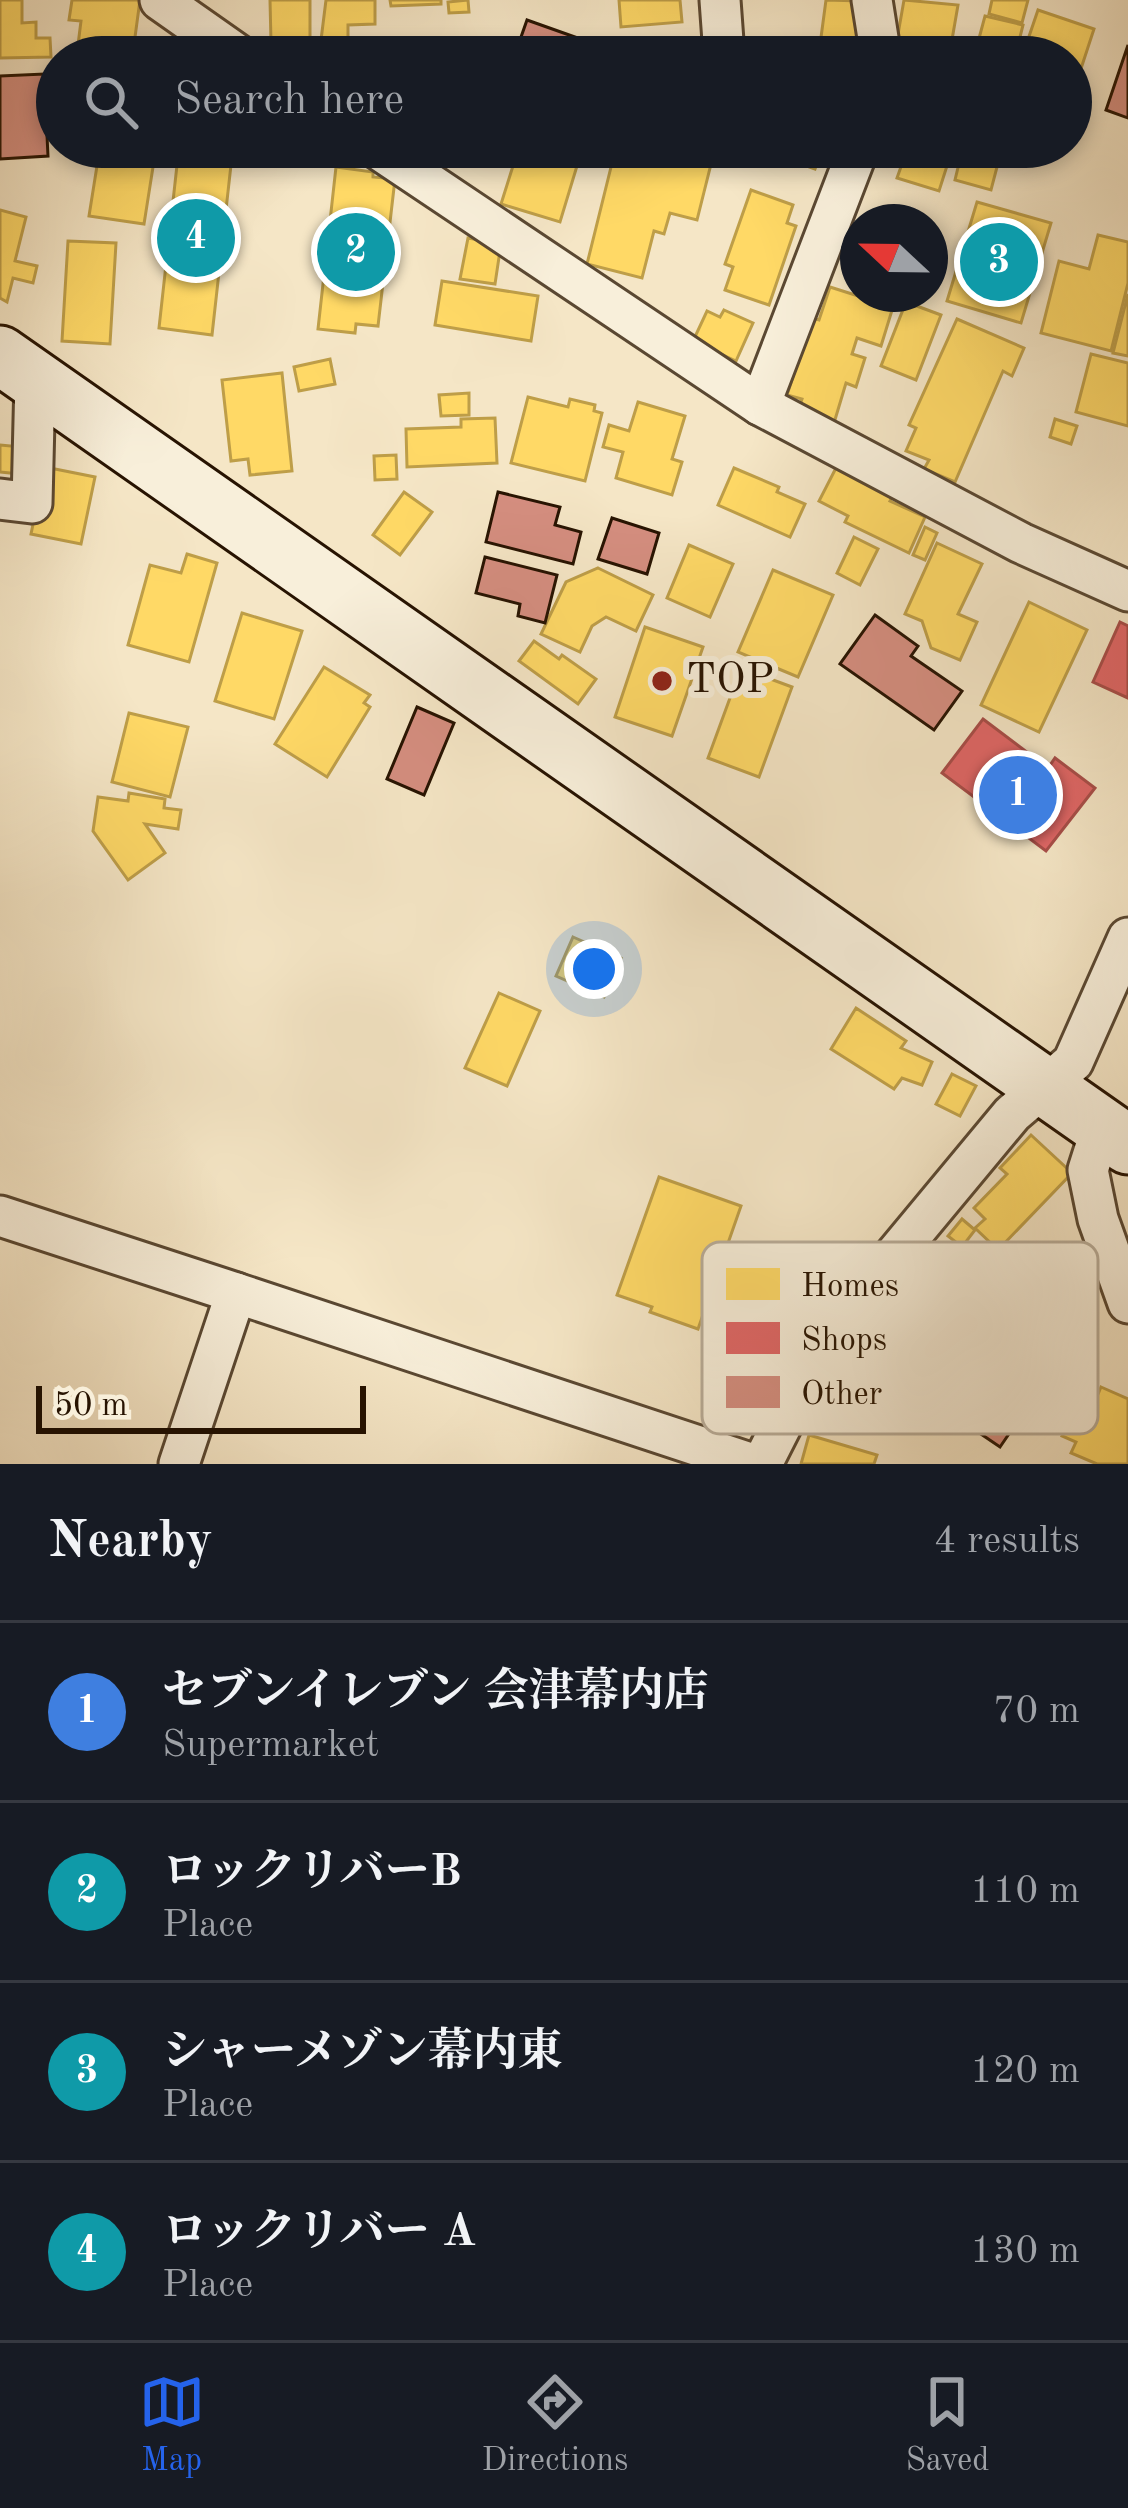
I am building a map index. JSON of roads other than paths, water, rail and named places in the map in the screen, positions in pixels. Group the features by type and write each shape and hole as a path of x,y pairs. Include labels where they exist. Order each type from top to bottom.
{"street":[{"path":"160,0 211,36"},
{"path":"720,0 723,36"},
{"path":"872,0 877,36"},
{"path":"406,168 760,405 1021,543 1128,591"},
{"path":"760,405 851,168"},
{"path":"0,499 32,503 17,367"},
{"path":"17,367 1115,1136 1088,1170 1098,1219 1128,1304"},
{"path":"906,1242 1012,1114 1073,1062 1128,938"},
{"path":"0,1216 758,1464 775,1434"},
{"path":"179,1464 236,1294"}],"place":[{"name":"ロックリバー A","path":"196,238"},
{"name":"ロックリバーB","path":"356,252"},
{"name":"シャーメゾン幕内東","path":"999,262"},
{"name":"TOP","path":"662,681"},
{"name":"セブンイレブン 会津幕内店","path":"1018,795"}]}
